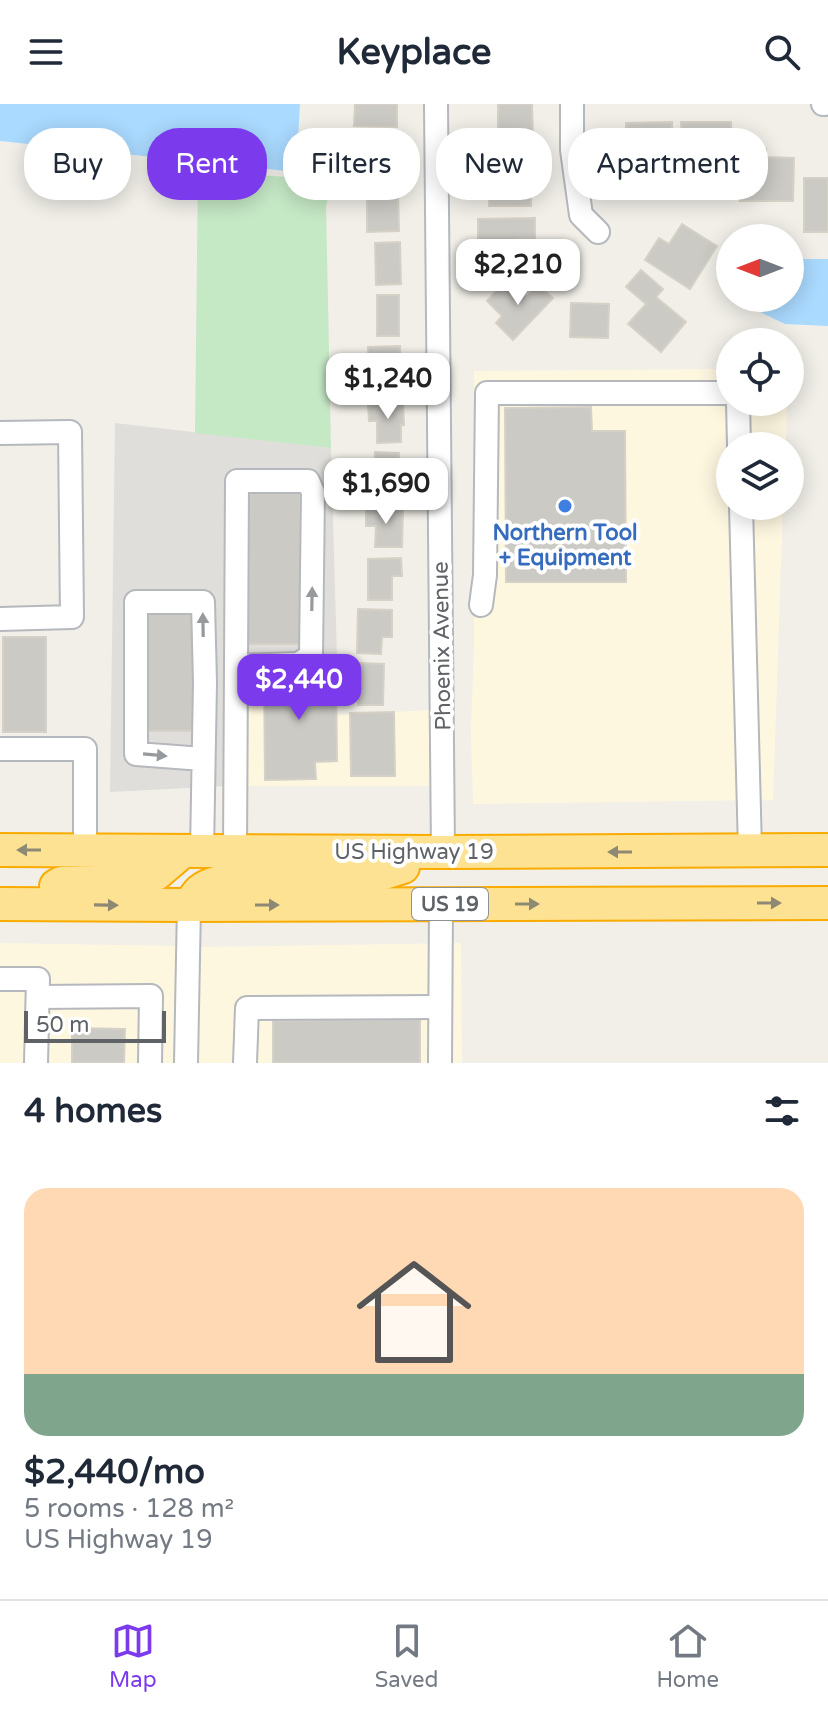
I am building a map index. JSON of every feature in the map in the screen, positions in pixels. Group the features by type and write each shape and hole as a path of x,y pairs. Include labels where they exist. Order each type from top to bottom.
{"highway":[{"name":"US Highway 19","path":"0,850 828,850"},
{"path":"6,904 61,883 134,881 156,874 193,851"},
{"path":"189,905 202,889 227,879 384,873 443,852"},
{"name":"US 19","path":"6,904 828,903"}],"street":[{"name":"Phoenix Avenue","path":"436,104 443,852"},
{"path":"572,104 572,150 581,215 598,232"},
{"path":"481,605 485,575 487,393 716,393"},
{"path":"0,433 70,432 72,617 0,619"},
{"path":"235,851 236,666 237,481 308,481 313,492 311,656 298,664 236,666"},
{"path":"741,520 750,850"},
{"path":"193,851 203,759 203,602 136,602 136,754 203,759"},
{"path":"0,749 85,749 85,850"},
{"path":"440,1063 441,904"},
{"path":"186,1063 189,905"},
{"path":"0,979 38,979 36,1063"},
{"path":"38,997 151,996 150,1063"},
{"path":"245,1063 247,1008 440,1007"},
{"path":"150,1033 187,1033"}],"shaded area":[{"path":"716,369 716,416 787,416 786,432 716,432 716,520 783,520 773,800 473,804 474,371"},
{"path":"115,423 331,448 337,658 228,661 226,786 110,792"},
{"path":"337,658 337,715 430,710 431,786 226,786 228,661"},
{"path":"0,943 178,946 175,1063 0,1063"},
{"path":"461,943 462,1063 197,1063 199,947"}],"green space":[{"path":"267,176 283,177 283,200 328,200 331,448 195,433 198,200 267,200"}],"water":[{"path":"0,104 300,104 299,128 283,128 283,171 267,169 267,128 147,128 147,156 131,155 131,128 24,128 24,144 0,141"},
{"path":"804,259 828,259 828,326 785,324 760,312 804,312"}],"building":[{"path":"355,104 397,104 397,127 354,126"},
{"path":"498,104 532,104 533,128 498,128"},
{"path":"672,122 672,128 626,128 626,123"},
{"path":"681,122 731,122 731,128 681,128"},
{"path":"768,157 794,158 793,201 740,201 768,200"},
{"path":"804,178 828,178 828,232 804,232"},
{"path":"367,200 398,200 399,231 367,232"},
{"path":"489,200 531,200 531,206 489,206"},
{"path":"535,218 535,238 516,239 516,264 487,264 486,242 478,242 478,219"},
{"path":"682,224 716,245 690,289 645,260 659,238 669,244"},
{"path":"400,242 401,284 376,285 375,243"},
{"path":"641,270 663,289 656,297 686,322 661,352 628,324 646,304 626,287"},
{"path":"507,279 527,297 538,285 553,298 513,340 496,323 502,316 487,301"},
{"path":"377,295 399,295 399,336 377,336"},
{"path":"571,303 609,304 608,338 570,337"},
{"path":"400,346 401,390 377,390 377,368 369,369 368,347"},
{"path":"403,402 401,442 377,443 377,421 369,421 368,403"},
{"name":"Northern Tool + Equipment","path":"591,407 592,431 625,431 626,582 506,582 505,408"},
{"path":"375,452 399,453 399,495 374,495"},
{"path":"247,489 300,489 301,644 248,644"},
{"path":"366,507 403,508 402,547 375,547 376,526 366,526"},
{"path":"401,558 402,576 392,576 392,600 368,600 368,559"},
{"path":"358,609 392,610 392,637 382,637 381,654 357,653"},
{"path":"197,610 198,731 145,731 144,611"},
{"path":"3,637 46,637 46,732 3,732"},
{"path":"359,663 384,664 383,705 358,705"},
{"path":"336,669 337,761 315,762 316,779 265,780 264,670"},
{"path":"394,712 395,776 351,776 350,713"},
{"path":"420,1019 420,1063 273,1063 273,1021"},
{"path":"72,1028 125,1029 124,1063 72,1063"}],"place":[{"name":"Northern Tool + Equipment","path":"565,506"}]}
